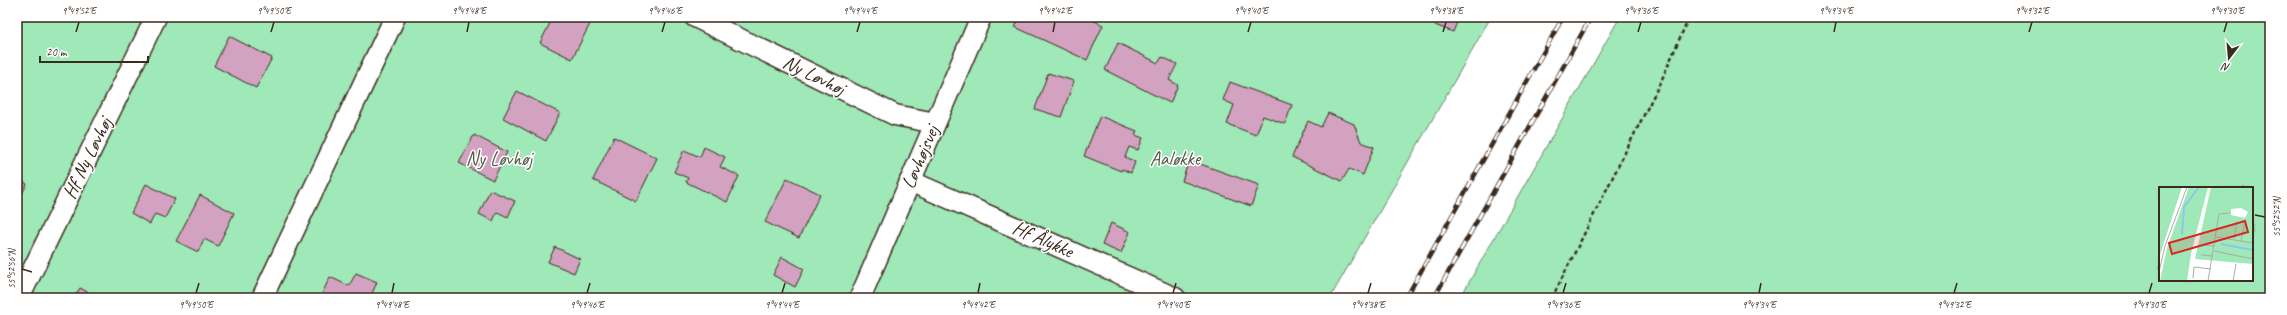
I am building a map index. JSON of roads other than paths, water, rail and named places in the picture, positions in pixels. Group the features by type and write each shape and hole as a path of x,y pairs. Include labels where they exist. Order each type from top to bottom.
{"lane":[{"name":"Hf Ny Løvhøj","path":"19,298 156,17"},
{"path":"262,298 395,17"},
{"name":"Ny Løvhøj","path":"696,17 895,115 935,124"},
{"name":"Løvhøjsvej","path":"860,298 981,17"},
{"name":"Hf Ålykke","path":"910,181 1175,298"}],"railway":[{"path":"1406,298 1563,17"},
{"path":"1434,298 1591,17"}],"park label":[{"name":"Aaløkke","path":"1175,158"}]}
